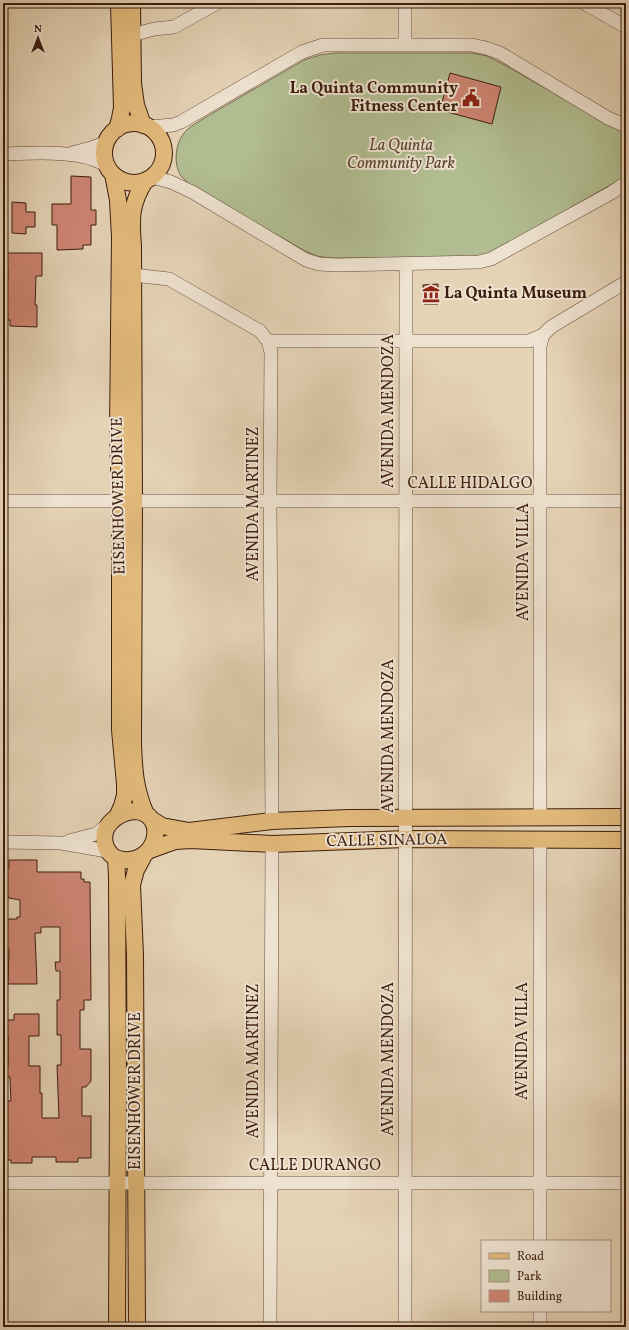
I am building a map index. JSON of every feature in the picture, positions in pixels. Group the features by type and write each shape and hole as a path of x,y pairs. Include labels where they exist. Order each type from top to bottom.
{"main road":[{"name":"EISENHOWER DRIVE","path":"113,821 122,806 125,795 120,730 133,275 133,207 138,193 148,179 158,171 164,156 164,147 161,139 156,132 146,126 136,105 126,34 119,3"},
{"name":"EISENHOWER DRIVE","path":"132,3 126,34 122,108 117,129 107,142 105,159 111,170 118,200 120,237 118,430 127,501 133,744 138,795 148,816"},
{"path":"117,129 124,125 133,123 146,126"},
{"path":"111,170 120,179 128,182 136,183 148,179"},
{"path":"134,811 148,816 155,828 155,836 146,853 136,860 111,855 105,837 106,830 113,821 127,812 134,811"},
{"name":"CALLE SINALOA","path":"148,816 162,826 189,831 272,821 406,817 626,817"},
{"name":"CALLE SINALOA","path":"146,853 174,841 191,840 272,844 406,839 626,840"},
{"name":"EISENHOWER DRIVE","path":"137,1327 135,955 132,885 136,870 146,853"},
{"name":"EISENHOWER DRIVE","path":"111,855 117,876 117,1327"}],"street":[{"path":"126,34 174,27 199,7 217,3"},
{"path":"405,3 405,45"},
{"path":"584,3 626,27"},
{"path":"146,126 173,125 181,122 302,52 323,45 472,45 500,53 608,118 626,126"},
{"path":"70,153 107,142"},
{"path":"3,154 70,153 103,162 111,170"},
{"path":"148,179 171,182 194,193 306,260 319,264 337,265 479,262 491,259 626,184"},
{"name":"AVENIDA MENDOZA","path":"405,1327 406,264"},
{"path":"133,275 169,279 260,331 268,341 529,341 543,334 551,327 626,282"},
{"name":"AVENIDA VILLA","path":"540,817 540,346 543,334"},
{"name":"AVENIDA MARTINEZ","path":"268,341 271,352 270,500 272,821"},
{"name":"CALLE HIDALGO","path":"3,501 626,501"},
{"path":"61,843 96,834 113,821"},
{"name":"AVENIDA VILLA","path":"540,840 540,1240"},
{"path":"3,842 61,843 111,855"},
{"name":"AVENIDA MARTINEZ","path":"270,1327 272,844"},
{"name":"CALLE DURANGO","path":"3,1183 626,1183"},
{"path":"540,1312 540,1327"}],"green space":[{"name":"La Quinta Community Park","path":"335,53 472,53 487,56 626,134 626,176 484,256 461,258 330,258 317,256 305,251 190,185 181,176 178,170 176,158 178,145 184,133 190,128 201,120 304,60 320,55"}],"building":[{"name":"La Quinta Community Fitness Center","path":"450,73 501,87 492,124 440,110"},
{"path":"71,176 91,177 91,210 96,210 96,225 91,225 91,245 83,245 83,249 57,250 57,225 52,225 52,204 71,204"},
{"path":"12,202 26,203 26,212 35,212 35,227 26,227 26,234 12,233"},
{"path":"6,253 42,253 42,276 36,276 35,305 37,305 37,327 10,326 10,320 6,320 8,270 6,270"},
{"name":"La Quinta Museum","path":"438,284 438,304 424,304 423,285"},
{"path":"9,860 37,860 37,872 81,872 81,879 84,879 84,882 90,882 91,1000 84,1000 84,1010 80,1010 80,1049 91,1049 91,1081 86,1087 82,1087 82,1116 91,1116 91,1158 78,1158 78,1162 56,1162 56,1157 32,1157 32,1163 11,1163 11,1160 7,1160 7,1101 11,1101 10,1077 7,1077 8,1036 6,1020 14,1020 14,1014 39,1014 39,1036 29,1036 29,1066 40,1066 42,1118 59,1118 57,1065 61,1065 61,1035 57,1035 57,1000 60,1000 60,971 56,971 55,962 60,962 60,927 41,927 41,933 35,933 37,984 8,984 9,949 6,949 6,920 17,919 17,917 20,917 20,900 6,897 6,868 9,868"}],"place":[{"name":"La Quinta Community Fitness Center","path":"471,98"},
{"name":"La Quinta Museum","path":"431,294"}]}
